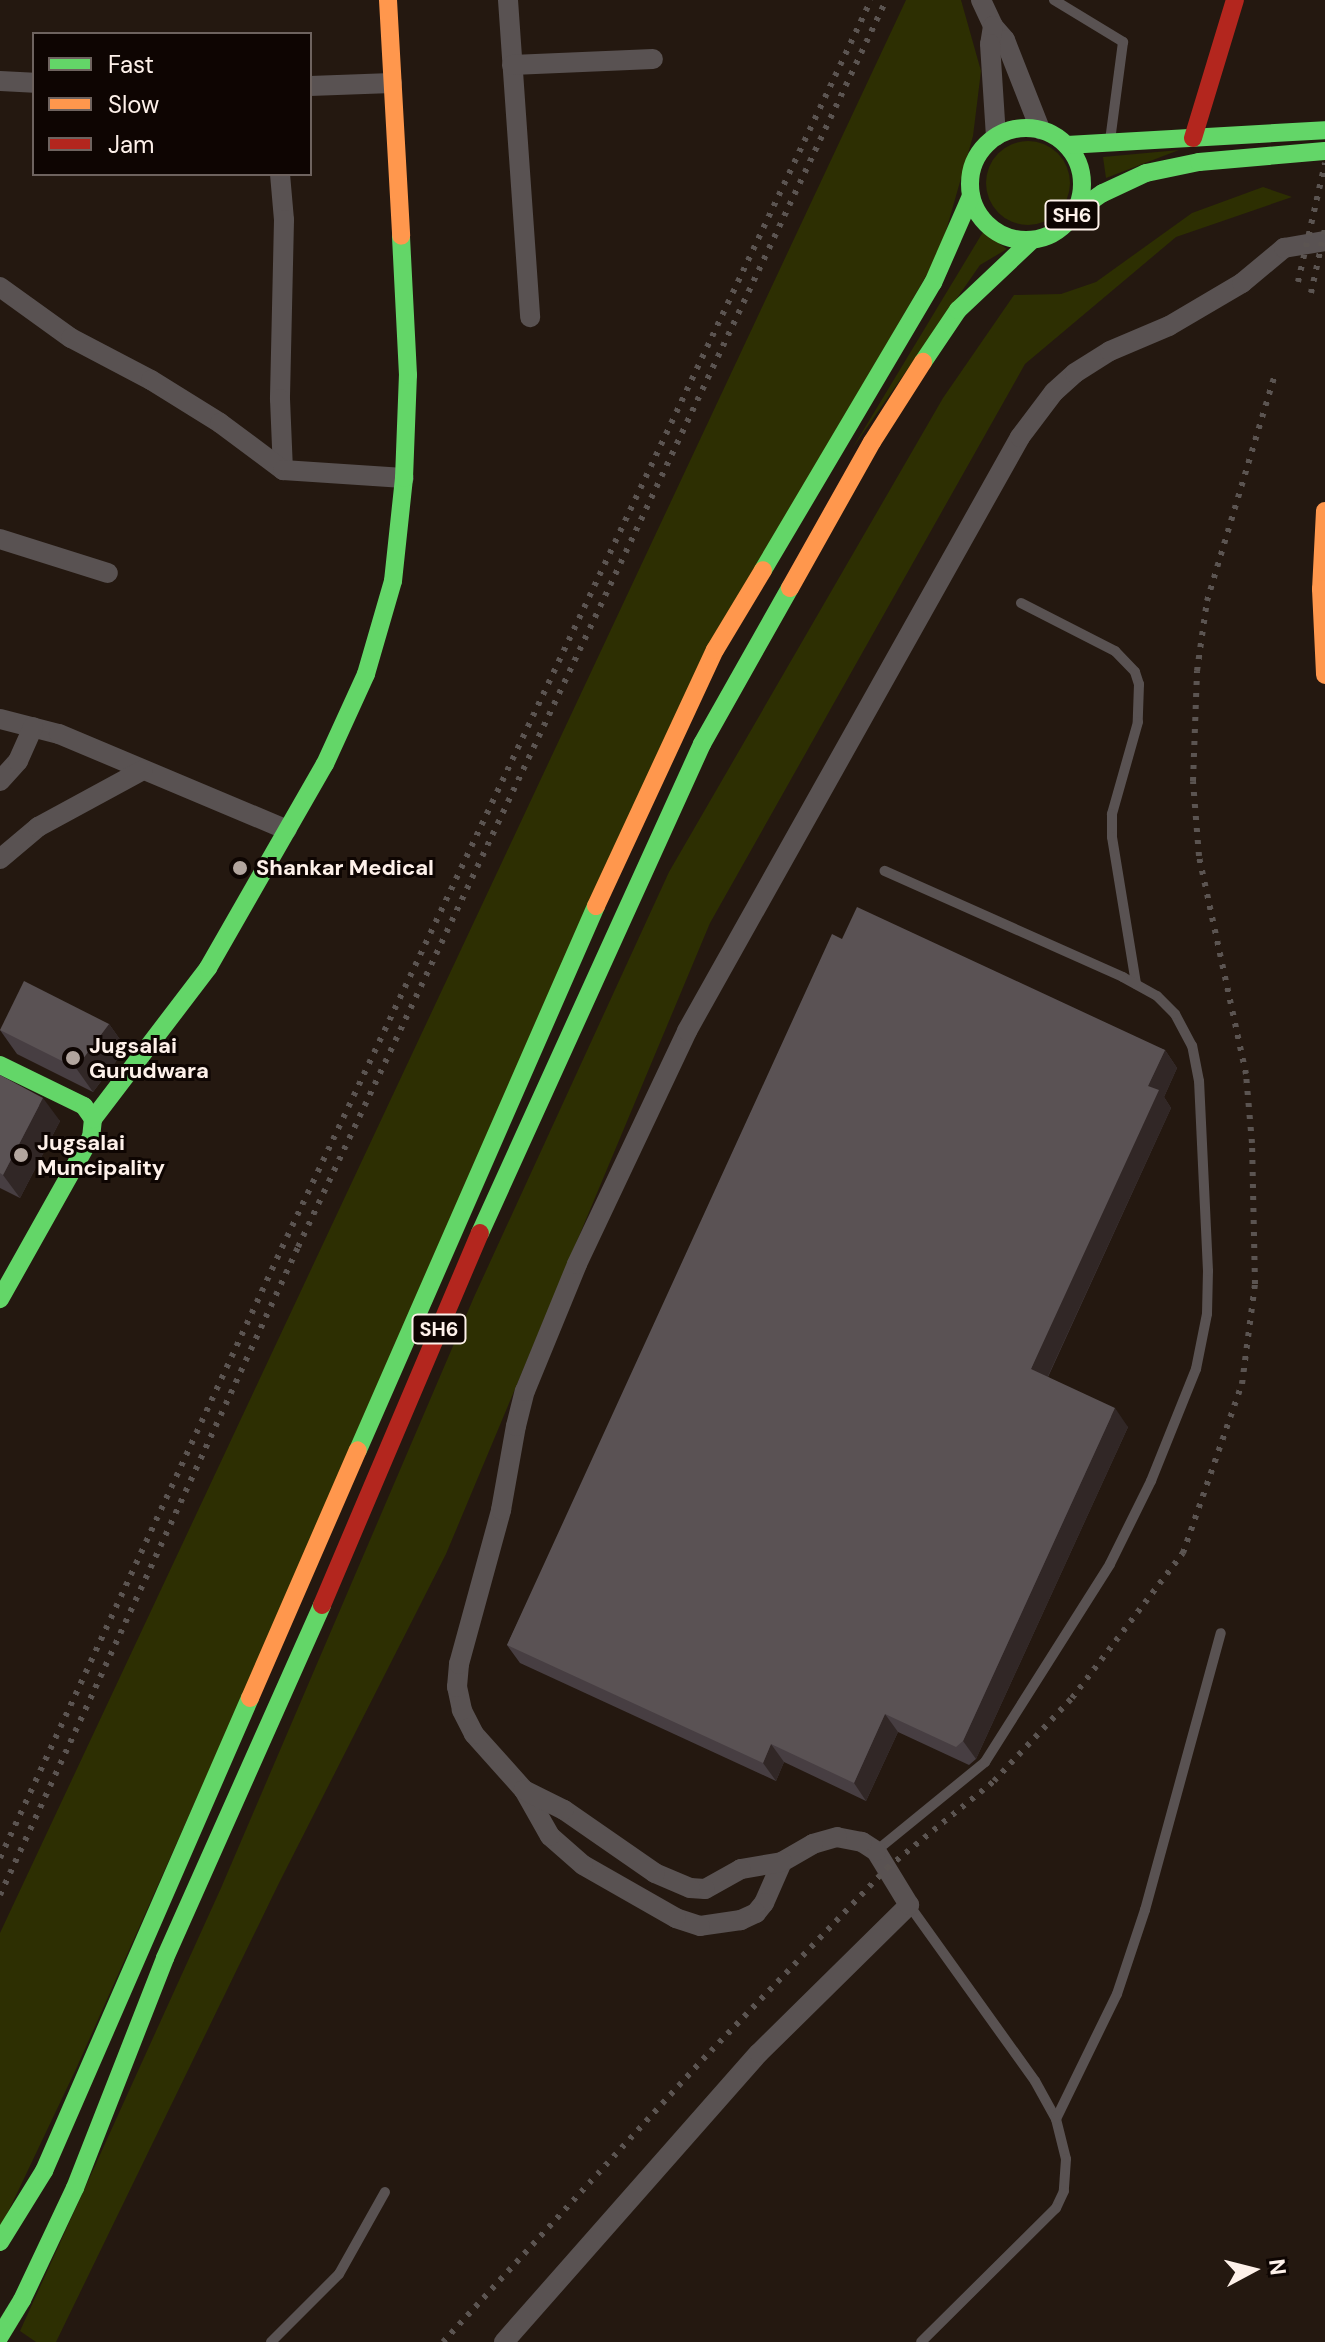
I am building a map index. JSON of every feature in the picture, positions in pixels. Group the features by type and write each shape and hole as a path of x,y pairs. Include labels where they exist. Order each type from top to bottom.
{"main road":[{"path":"0,1299 91,1137 93,1119 208,968 325,764 366,674 393,581 404,478 408,375 388,0"},
{"path":"1193,138 1235,0"},
{"path":"996,136 1017,128 1040,129 1067,145 1325,130"},
{"name":"SH6","path":"996,136 979,152 971,173 971,196 979,215 993,230 1012,239 1032,240"},
{"name":"SH6","path":"1067,145 1077,161 1082,178 1081,196 1074,213"},
{"name":"SH6","path":"0,2336 36,2272 75,2188 165,1958 329,1589 509,1164 702,744 872,442 958,310 1032,240 1062,227 1074,213 1103,193 1146,173 1199,162 1325,151"},
{"name":"SH6","path":"0,2242 44,2171 633,820 715,650 920,305 971,196"},
{"path":"1325,511 1321,589 1325,675"},
{"path":"0,1065 84,1106 93,1119"}],"street":[{"path":"508,0 530,317"},
{"path":"981,0 993,26 1005,40 1040,129"},
{"path":"993,26 990,44 996,136"},
{"path":"512,65 653,59"},
{"path":"0,81 32,83"},
{"path":"312,86 392,83"},
{"path":"280,176 284,220 280,399 283,470"},
{"path":"782,1862 764,1903 756,1913 741,1920 715,1925 690,1924 583,1865 550,1836 524,1790 474,1734 462,1710 457,1687 459,1664 499,1521 525,1391 577,1264 687,1031 1020,437 1054,392 1075,373 1110,351 1169,326 1242,283 1284,248 1325,241"},
{"path":"0,287 71,338 151,380 220,423 283,470 404,478"},
{"path":"0,539 108,573"},
{"path":"0,719 59,734 287,830"},
{"path":"0,781 18,761 33,727"},
{"path":"0,859 38,827 143,770"},
{"path":"504,2342 759,2053 909,1905 876,1851 862,1842 837,1837 813,1844 782,1862 741,1869 705,1889 690,1888 655,1873 564,1810 524,1790"}],"lane":[{"path":"1054,0 1123,42 1110,143"},
{"path":"1021,603 1115,651 1135,672 1139,684 1138,722 1112,826 1136,984"},
{"path":"876,1851 985,1762 1011,1726 1110,1564 1151,1481 1196,1369 1207,1314 1208,1271 1199,1081 1192,1046 1175,1014 1157,996 1136,984 885,871"},
{"path":"1056,2119 1117,1994 1145,1910 1221,1633"},
{"path":"909,1905 1035,2081 1056,2119 1066,2159 1066,2177 1056,2208 921,2342"},
{"path":"271,2342 339,2274 385,2192"}],"shaded area":[{"path":"906,0 961,0 981,71 973,136 940,252 706,655 76,2069 0,2229 0,1933"},
{"path":"1028,141 1044,144 1058,153 1067,167 1070,183 1067,199 1058,213 1044,222 1028,225 1012,222 998,213 989,199 986,183 989,167 998,153 1012,144"},
{"path":"1179,150 1106,178 1103,157"},
{"path":"1263,187 1292,197 1176,237 1025,364 710,923 446,1554 278,1885 56,2342 36,2342 20,2331 221,1888 474,1297 669,872 943,398 1014,295 1061,294 1096,282 1192,213"},
{"path":"983,232 1007,249 980,265 852,449"}],"building":[{"path":"857,907 1165,1050 1148,1086 1159,1090 1031,1369 1115,1408 963,1741 956,1747 885,1714 854,1783 771,1744 763,1763 507,1645 832,934 842,939"},
{"path":"24,981 109,1024 76,1068 0,1030"},
{"path":"0,1075 43,1098 3,1175 0,1173"}],"railway":[{"path":"0,1858 287,1237 871,0"},
{"path":"0,1895 298,1247 886,0"},
{"path":"1298,282 1325,163"},
{"path":"1311,293 1325,229"},
{"path":"443,2342 711,2051 887,1868 994,1781 1072,1698 1183,1553 1242,1384 1255,1284 1252,1143 1246,1074 1199,856 1193,781 1197,671 1207,601 1275,375"}],"traffic: fast":[{"path":"1026,128 1047,132 1066,144 1078,163 1082,184 1078,205 1066,224 1047,236 1026,240 1005,236 986,224 974,205 970,184 974,163 986,144 1005,132 1026,128"},
{"path":"1067,145 1325,130"},
{"path":"1074,213 1103,193 1146,173 1199,162 1325,151"},
{"path":"763,570 933,283 971,196"},
{"path":"93,1119 208,968 325,764 366,674 393,581 404,478 408,375 401,236"},
{"path":"923,362 958,310 1032,240"},
{"path":"480,1233 702,744 790,588"},
{"path":"358,1450 596,906"},
{"path":"0,1065 84,1106 93,1119 91,1137 0,1299"},
{"path":"0,2336 22,2300 75,2188 165,1958 322,1605"},
{"path":"0,2242 44,2171 250,1698"}],"traffic: slow":[{"path":"388,0 401,236"},
{"path":"790,588 872,442 923,362"},
{"path":"1325,511 1321,589 1325,675"},
{"path":"596,906 715,650 763,570"},
{"path":"250,1698 358,1450"}],"traffic: jam":[{"path":"1193,138 1235,0"},
{"path":"322,1605 480,1233"}],"place":[{"name":"Shankar Medical","path":"240,868"},
{"name":"Jugsalai Gurudwara","path":"73,1058"},
{"name":"Jugsalai Muncipality","path":"21,1155"}]}
